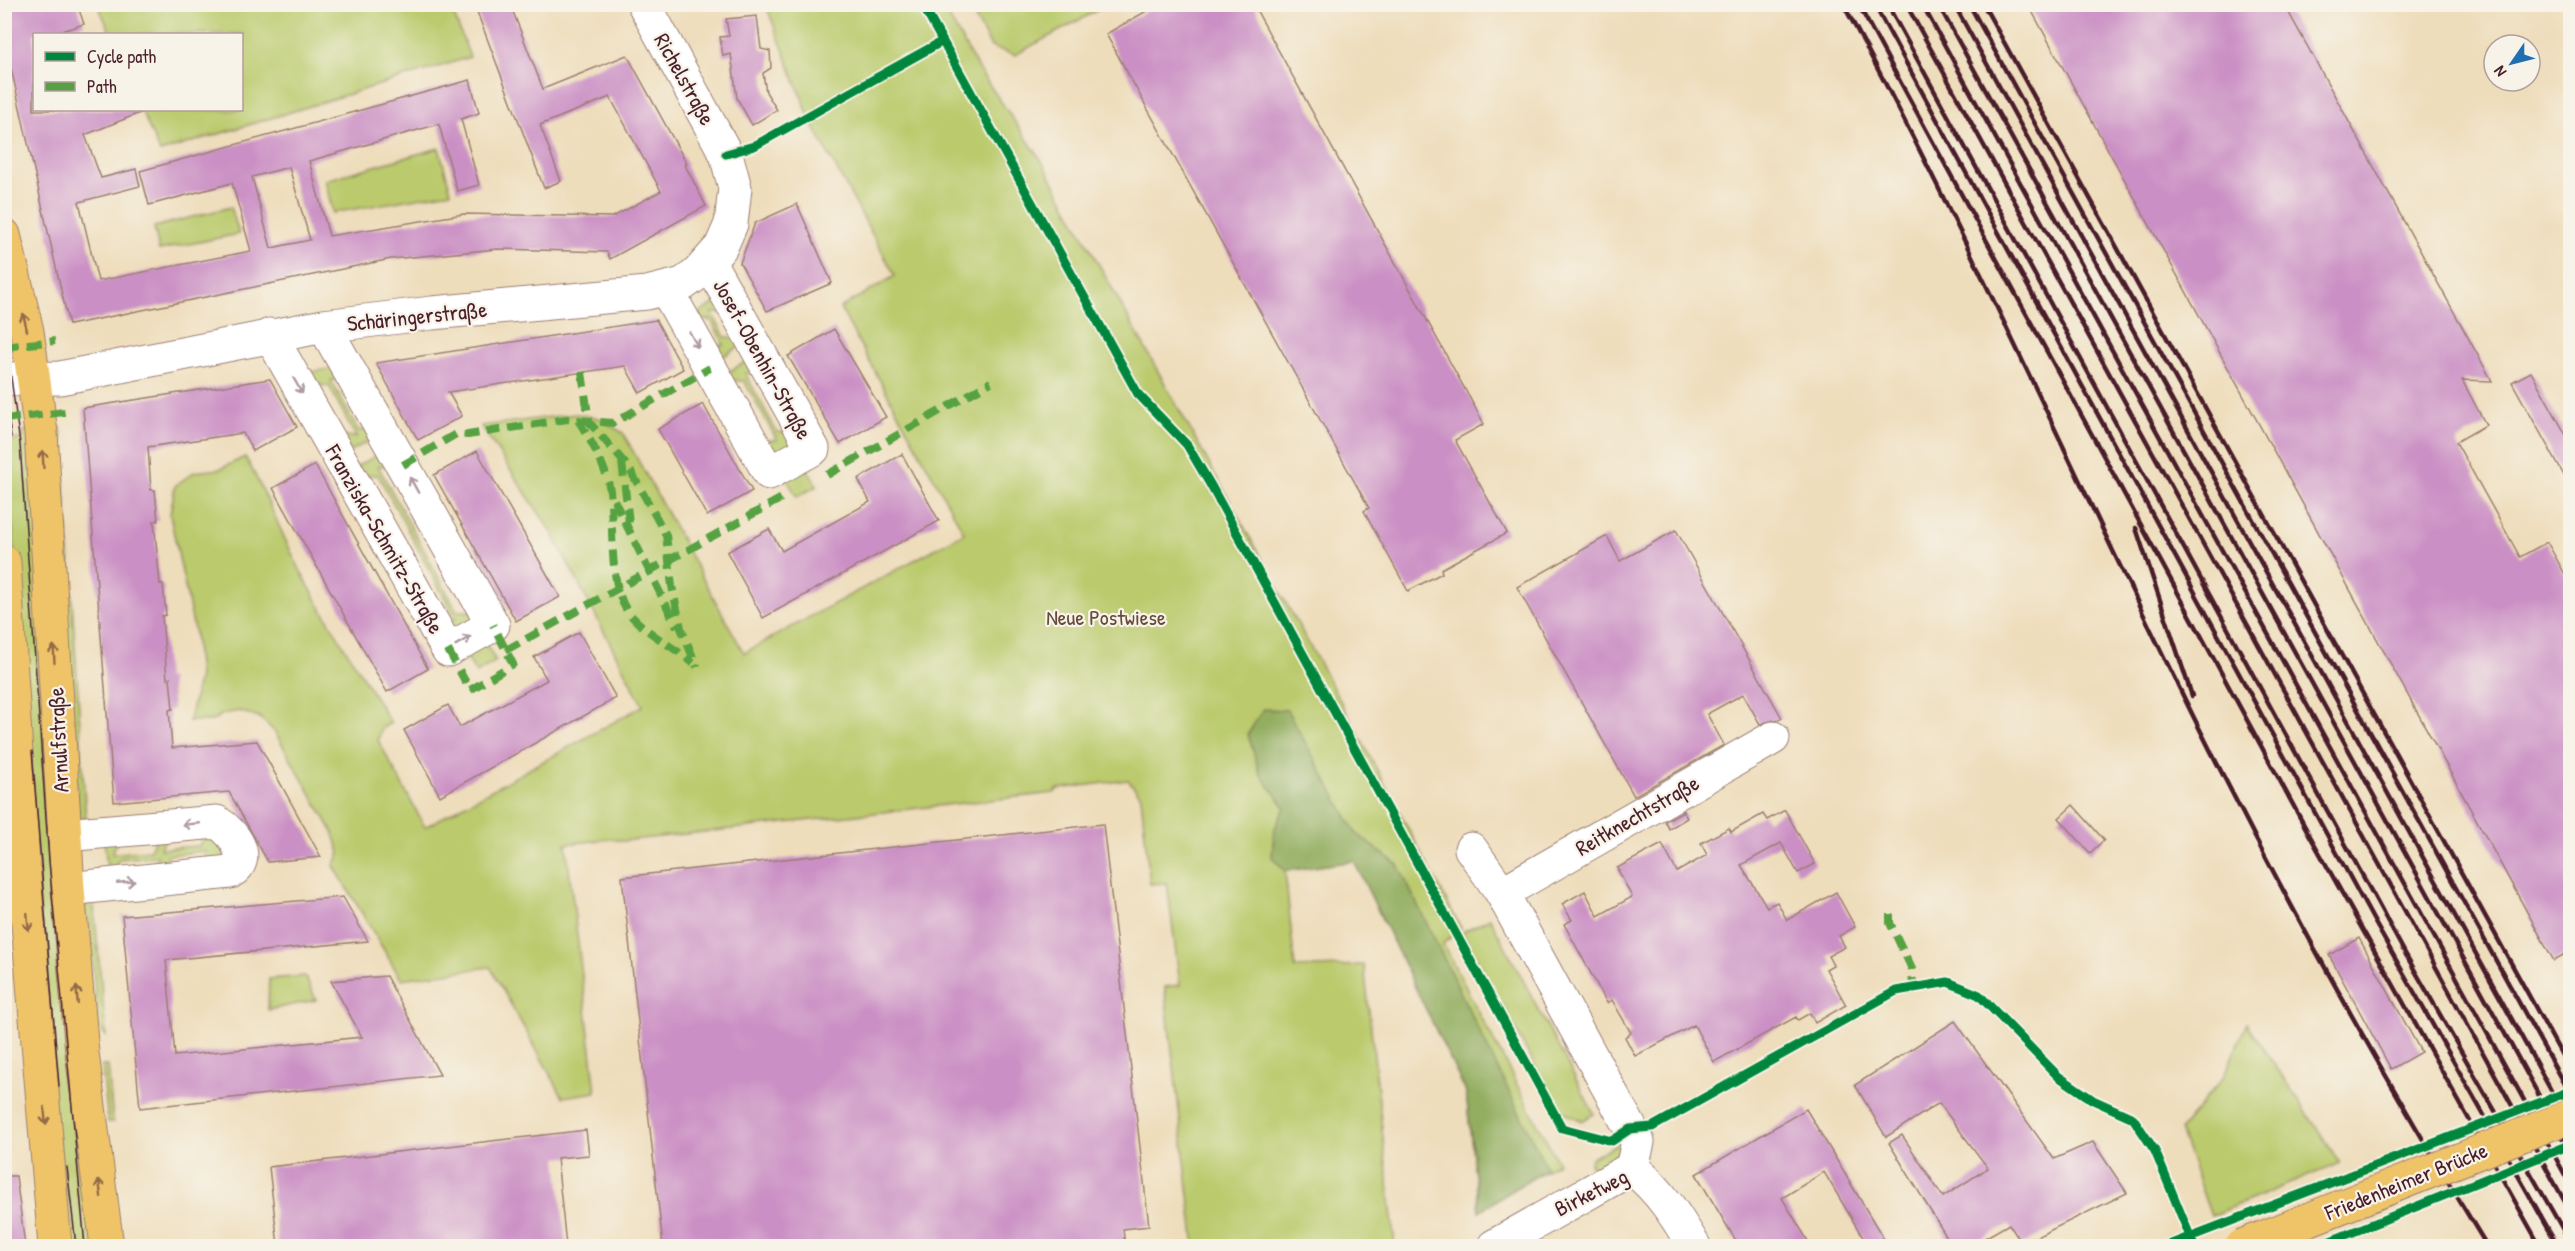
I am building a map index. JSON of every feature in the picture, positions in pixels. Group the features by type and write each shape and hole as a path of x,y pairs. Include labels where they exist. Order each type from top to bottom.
{"main road":[{"name":"Arnulfstraße","path":"4,235 27,331 19,379 41,433 68,889 82,1053 107,1246"},
{"name":"Arnulfstraße","path":"4,562 14,864 55,1246"},
{"name":"Friedenheimer Brücke","path":"2242,1246 2571,1116"}],"street":[{"name":"Richelstraße","path":"644,4 726,154"},
{"name":"Schäringerstraße","path":"19,379 60,378 324,326 666,289 683,284 709,262 721,247 730,229 735,188 726,154"},
{"name":"Josef-Obenhin-Straße","path":"666,289 769,473 813,449 709,262"},
{"name":"Franziska-Schmitz-Straße","path":"270,335 448,650 493,625 324,326"},
{"name":"Reitknechtstraße","path":"1502,893 1773,738"},
{"path":"64,834 216,822 228,829 241,852 242,860 238,867 230,872 68,889"},
{"path":"1471,849 1502,893 1638,1142 1632,1168"},
{"name":"Birketweg","path":"1494,1246 1632,1168 1654,1185 1671,1207 1694,1246"}],"green space":[{"path":"98,5 450,5 470,57 160,152 141,111 243,111 243,33 111,33"},
{"name":"Neue Postwiese","path":"766,5 942,5 979,70 1040,158 1342,704 1461,928 1443,944 1558,1163 1479,1211 1466,1092 1354,861 1285,871 1295,968 1364,965 1395,1246 1195,1246 1165,992 1165,987 1180,985 1167,883 1150,884 1141,796 1128,780 1058,789 1054,793 623,841 611,839 566,844 596,1092 563,1097 490,967 401,979 334,866 340,853 334,834 275,732 259,717 239,711 223,714 212,721 189,721 199,676 195,634 170,515 175,486 194,472 220,469 245,457 308,584 391,723 382,728 378,740 425,827 643,706 551,531 481,426 576,414 599,418 623,433 744,653 964,533 840,308 895,276 811,122"},
{"path":"968,5 1107,5 1015,55 991,47"},
{"path":"439,148 451,192 333,213 325,180"},
{"path":"231,207 239,234 159,250 154,227"},
{"path":"722,299 729,313 712,313 725,337 744,338 739,347 722,357 708,346 724,345 711,320 694,320 692,317"},
{"path":"749,360 762,373 745,373 777,432 795,433 799,439 782,459 759,440 777,440 744,381 727,380 726,373"},
{"path":"340,367 347,379 331,380 358,430 375,431 376,437 351,451 340,437 356,437 329,386 311,385 305,373"},
{"path":"61,427 86,821 79,817 52,428"},
{"path":"31,430 97,1246 65,1246 27,778 13,530 5,467 4,433 7,433 9,441 23,438 23,431"},
{"path":"386,450 394,465 378,466 457,611 474,611 476,619 461,635 439,620 456,619 378,475 360,475 356,467"},
{"path":"805,465 817,486 797,497 785,476"},
{"path":"484,641 496,661 476,673 464,653"},
{"path":"1263,709 1287,710 1356,833 1398,865 1547,1169 1479,1211 1466,1092 1354,861 1285,871 1272,857 1274,830 1285,807 1260,774 1248,734"},
{"path":"206,830 219,831 225,858 200,867 206,851 168,855 161,870 151,871 158,856 119,859 112,875 108,875 104,840 118,838 112,854 150,850 157,834 167,834 160,849 199,846"},
{"path":"93,896 106,1036 98,1028 89,920 80,912"},
{"path":"1490,918 1594,1114 1582,1121 1559,1110 1462,932"},
{"path":"305,976 316,1000 268,1010 269,979"},
{"path":"2247,1023 2340,1163 2211,1216 2180,1130 2223,1078"},
{"path":"102,1066 108,1066 113,1122 108,1122"},
{"path":"1620,1142 1616,1157 1596,1173 1590,1163 1591,1158"}],"building":[{"path":"4,4 77,4 84,24 56,33 33,33 33,111 145,111 85,135 101,178 136,169 140,186 79,202 98,281 251,251 232,183 149,205 140,171 470,80 479,113 461,119 479,185 457,191 439,124 309,161 329,236 464,214 613,217 661,191 610,97 540,125 561,181 544,188 474,4 510,4 543,89 627,55 687,164 685,165 706,206 610,259 607,252 498,249 391,259 69,325 4,37","holes":["289,167 310,240 271,248 252,177"]},
{"path":"1159,4 1253,4 1484,424 1455,440 1507,533 1441,569 1442,573 1408,591 1364,511 1369,508 1106,34"},
{"path":"2028,4 2284,4 2492,381 2462,380 2486,425 2456,442 2520,557 2547,542 2571,585 2571,952 2554,961"},
{"path":"757,16 761,49 770,51 771,68 763,73 766,92 777,110 752,125 737,98 731,54 723,56 720,37 729,36 726,19"},
{"path":"797,204 832,283 767,311 740,263 755,223"},
{"path":"656,320 683,369 640,393 625,366 448,392 462,416 418,440 376,363"},
{"path":"834,329 886,417 840,444 788,356"},
{"path":"2531,372 2571,444 2571,488 2512,382"},
{"path":"270,379 297,427 253,451 243,433 148,447 151,490 155,490 158,521 154,521 160,584 163,584 166,615 162,616 167,679 170,678 173,709 169,710 172,748 257,741 321,857 268,862 229,792 114,802 83,408"},
{"path":"703,404 752,491 707,516 658,429"},
{"path":"477,451 560,597 516,621 434,475"},
{"path":"902,454 939,521 763,618 727,552 769,529 782,551 870,502 858,479"},
{"path":"315,465 428,669 387,692 273,488"},
{"path":"1676,530 1782,718 1760,724 1743,694 1707,714 1724,745 1634,796 1517,587 1607,536 1620,561"},
{"path":"579,632 616,698 440,796 404,730 448,705 460,727 547,680 534,657"},
{"path":"2073,805 2104,840 2090,853 2059,818"},
{"path":"1785,810 1815,864 1798,873 1781,843 1741,865 1767,907 1777,902 1787,920 1836,892 1855,927 1839,936 1845,947 1828,956 1833,965 1826,969 1846,1005 1815,1023 1810,1013 1798,1020 1796,1017 1714,1062 1694,1025 1635,1056 1625,1037 1631,1033 1612,1000 1607,1003 1564,924 1572,920 1562,904 1585,891 1598,916 1632,897 1617,868 1662,844 1677,872 1707,855 1701,843 1729,828 1731,832 1763,814 1767,820"},
{"path":"1683,811 1687,818 1669,829 1665,821"},
{"path":"1103,824 1149,1226 1123,1229 1125,1246 663,1246 622,877"},
{"path":"343,897 368,941 166,960 175,1056 362,1037 331,981 386,976 440,1075 140,1108 122,916"},
{"path":"2359,938 2421,1052 2391,1069 2329,955"},
{"path":"1955,1021 2054,1159 2093,1142 2127,1193 2022,1244 2009,1224 1971,1246 1952,1246 1889,1143 1902,1135 1943,1197 1988,1168 1939,1103 1886,1137 1855,1085"},
{"path":"1806,1109 1888,1246 1868,1246 1824,1172 1782,1198 1811,1246 1739,1246 1696,1174"},
{"path":"586,1130 589,1155 557,1158 566,1246 278,1246 269,1167"},
{"path":"4,1176 16,1176 25,1246 4,1246"}],"tram line":[{"path":"4,326 20,444 49,861 85,1246"},
{"path":"4,389 11,437"},
{"path":"32,751 59,1086"},
{"path":"67,1167 76,1246"}],"railway":[{"path":"1843,4 1928,167 2166,661 2241,810 2360,1030 2487,1246"},
{"path":"1858,4 2310,836 2540,1246"},
{"path":"1874,4 2374,921 2558,1246"},
{"path":"1887,4 2406,955 2570,1242"},
{"path":"1906,4 2570,1211"},
{"path":"1922,4 2570,1184"},
{"path":"1938,4 2570,1152"},
{"path":"1954,4 2570,1125"},
{"path":"1969,4 2570,1095"},
{"path":"1983,4 2570,1070"},
{"path":"2136,528 2192,696"}],"marked path":[{"path":"4,347 55,341"},
{"path":"403,465 456,434 468,435 567,419 613,423 710,368"},
{"path":"582,372 589,422 629,468 666,535 672,586 681,628 697,667"},
{"path":"827,475 991,382"},
{"path":"4,419 65,412"},
{"path":"578,420 597,454 608,482 615,571 622,600 635,620 693,663"},
{"path":"622,462 630,531"},
{"path":"506,650 782,498"},
{"path":"614,500 677,627"},
{"path":"448,650 470,690 513,664 493,625"},
{"path":"1890,914 1890,923 1912,969 1913,988"}],"cycle path":[{"path":"922,4 1138,394 1187,445 1210,484 1562,1128 1612,1141 1630,1129 1652,1127 1896,991 1948,982 1979,995 2058,1076 2093,1100 2133,1118 2155,1151 2194,1246"},
{"path":"726,154 754,146 941,42"},
{"path":"2166,1246 2570,1091"},
{"path":"2318,1246 2570,1145"}]}
